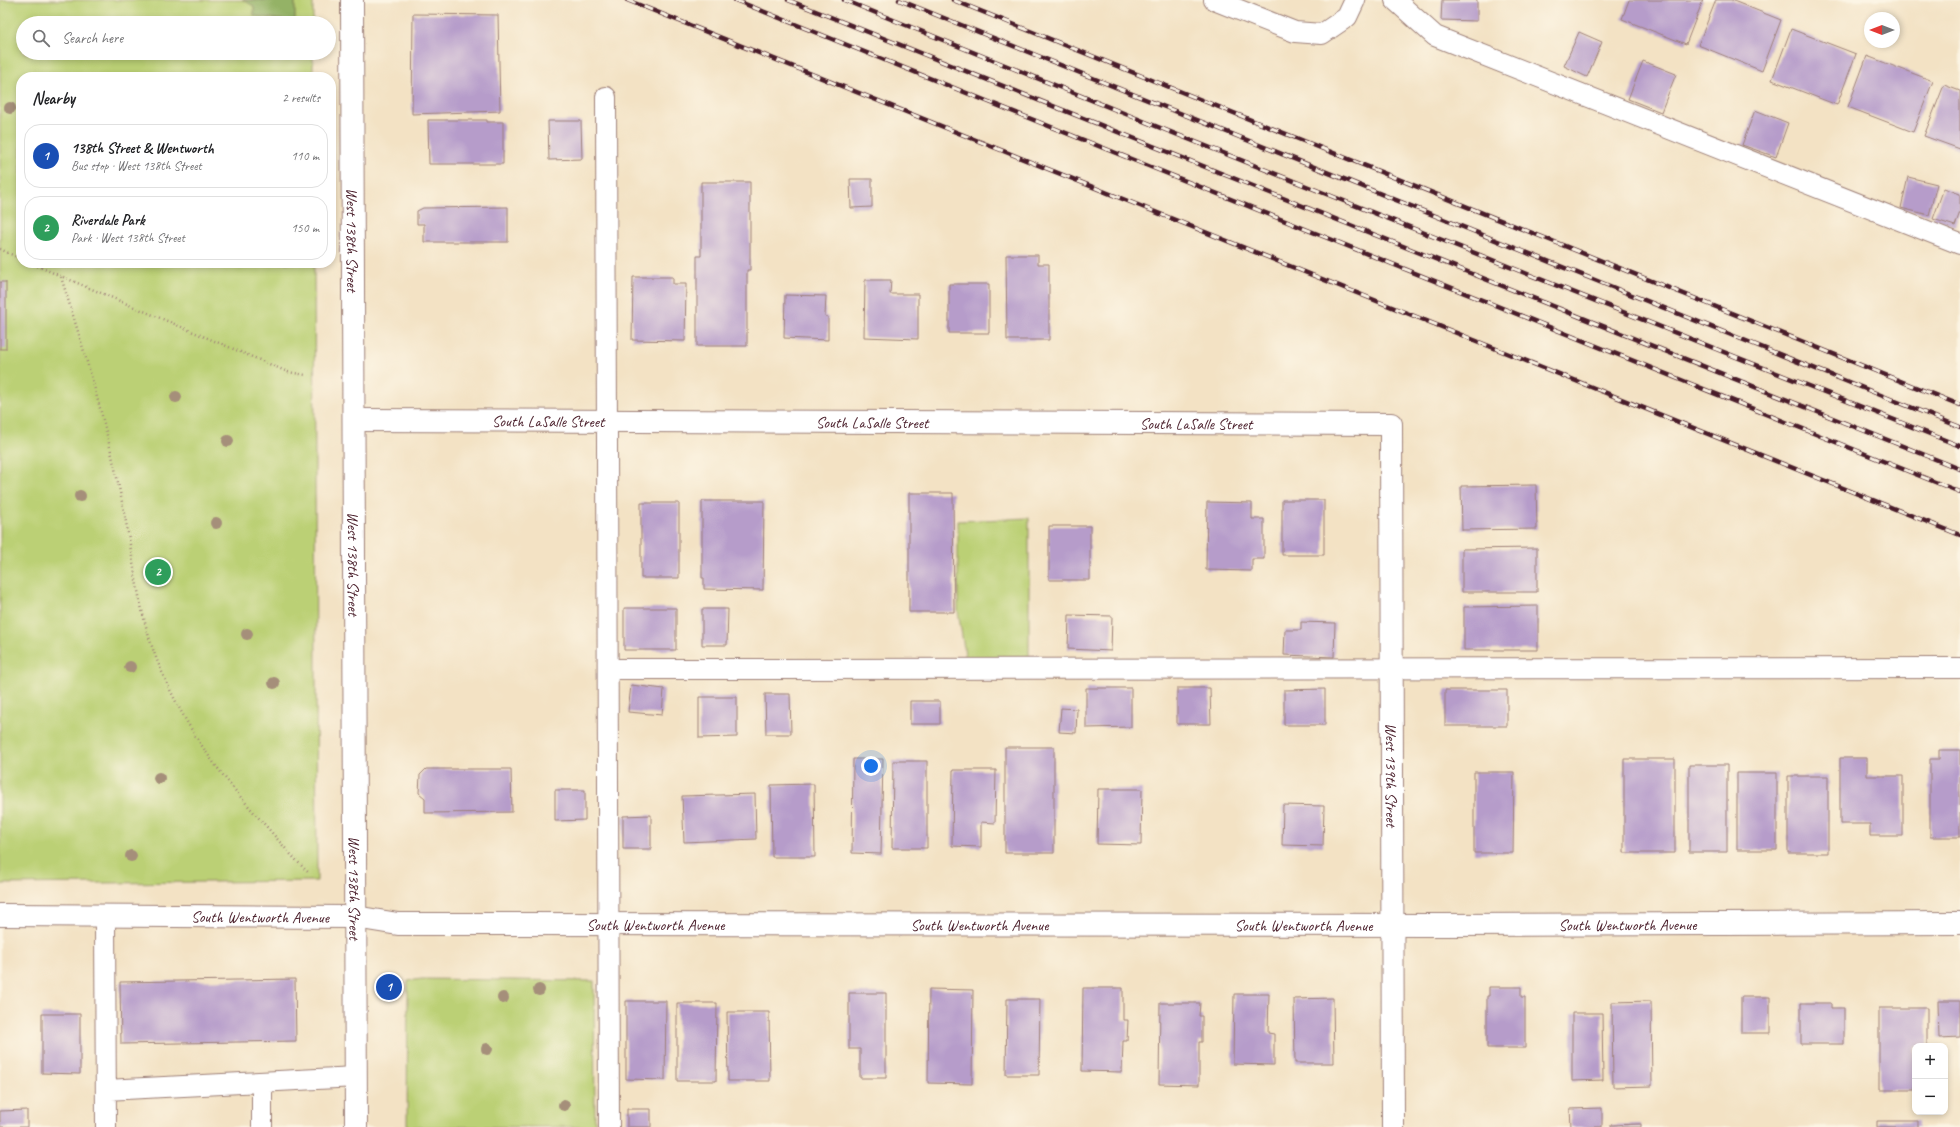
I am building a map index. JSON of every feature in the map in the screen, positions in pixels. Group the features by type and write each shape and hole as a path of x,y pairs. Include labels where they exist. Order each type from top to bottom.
{"street":[{"name":"West 138th Street","path":"352,0 356,1127"},
{"name":"South LaSalle Street","path":"354,420 1390,424"},
{"name":"West 139th Street","path":"1390,424 1393,1127"},
{"name":"South Wentworth Avenue","path":"0,916 355,917 398,924 608,923 1392,926 1960,923"}],"lane":[{"path":"1214,0 1295,32 1322,34 1347,17 1355,0"},
{"path":"1395,0 1435,36 1960,244"},
{"path":"606,97 609,1127"},
{"path":"608,669 1960,668"},
{"path":"105,916 106,1127"},
{"path":"106,1090 356,1077"},
{"path":"262,1082 262,1127"}],"path":[{"path":"0,249 16,256"},
{"path":"41,268 288,372 306,375"},
{"path":"61,277 84,350 108,436 123,506 144,621 158,663 174,701 196,739 217,769 230,787 308,872"}],"green space":[{"path":"0,0 313,0 313,16 16,16 16,60 313,60 313,72 16,72 16,268 314,268 317,881 0,884"},
{"path":"243,0 295,0 295,16 254,16 254,6"},
{"path":"1029,518 1029,660 966,661 958,611 958,521"},
{"path":"422,979 594,981 595,1127 407,1127 408,981"}],"building":[{"path":"1442,0 1477,0 1477,21 1441,20"},
{"path":"1629,0 1703,0 1686,44 1622,19"},
{"path":"1716,0 1731,0 1781,20 1762,71 1698,45"},
{"path":"413,14 498,15 500,111 412,114"},
{"path":"1791,29 1856,54 1837,105 1772,80"},
{"path":"1579,32 1602,42 1587,77 1564,66"},
{"path":"1867,56 1933,81 1913,132 1848,107"},
{"path":"1643,61 1676,74 1661,112 1628,99"},
{"path":"1944,85 1960,91 1960,149 1924,136"},
{"path":"1755,110 1788,123 1776,157 1742,145"},
{"path":"428,120 487,120 487,122 503,122 503,164 429,164"},
{"path":"548,121 581,121 582,159 549,160"},
{"path":"1908,177 1937,184 1929,215 1901,208"},
{"path":"850,179 872,179 872,207 851,208"},
{"path":"701,182 750,182 750,270 747,270 747,346 697,346 697,256 701,256"},
{"path":"1944,188 1960,194 1960,212 1955,226 1933,219"},
{"path":"508,207 508,242 424,242 424,224 417,224 417,211 423,208"},
{"path":"1006,255 1038,255 1038,264 1049,264 1049,340 1007,340"},
{"path":"633,277 673,277 673,284 686,284 685,341 632,340"},
{"path":"865,280 891,280 890,294 918,294 918,339 864,337"},
{"path":"0,282 6,282 6,349 0,349"},
{"path":"949,284 989,284 989,333 949,333"},
{"path":"785,295 826,296 825,316 828,317 828,340 784,338"},
{"path":"1536,485 1537,529 1462,530 1461,486"},
{"path":"909,493 953,493 954,612 909,612"},
{"path":"1282,500 1324,500 1324,555 1282,555"},
{"path":"702,501 764,501 763,590 704,589 704,578 702,578"},
{"path":"1207,502 1252,503 1252,519 1264,519 1264,559 1252,559 1252,571 1206,570"},
{"path":"641,503 679,503 679,578 641,578"},
{"path":"1049,526 1090,526 1090,580 1049,580"},
{"path":"1537,548 1537,592 1462,592 1462,549"},
{"path":"1538,606 1538,650 1464,650 1464,607"},
{"path":"624,608 676,608 676,650 624,650"},
{"path":"702,609 728,609 727,645 702,645"},
{"path":"1069,615 1112,616 1111,651 1068,649"},
{"path":"1301,622 1335,623 1334,657 1284,655 1285,630 1301,630"},
{"path":"631,685 664,689 662,715 628,712"},
{"path":"1086,688 1131,688 1131,727 1086,728"},
{"path":"1177,688 1210,688 1211,724 1177,724"},
{"path":"1325,689 1325,725 1284,725 1284,690"},
{"path":"1445,690 1507,690 1507,726 1445,726"},
{"path":"765,694 790,694 791,734 766,734"},
{"path":"699,697 737,697 737,737 699,738"},
{"path":"910,701 940,701 940,724 910,724"},
{"path":"1061,708 1077,709 1076,733 1059,732"},
{"path":"1005,747 1054,747 1054,853 1005,853"},
{"path":"1939,750 1960,750 1960,837 1930,837 1930,759 1939,759"},
{"path":"1840,758 1867,758 1867,776 1903,776 1903,836 1870,836 1870,824 1840,824"},
{"path":"853,759 883,759 881,854 852,853"},
{"path":"1624,759 1675,759 1675,853 1624,853"},
{"path":"893,761 927,761 927,848 892,848"},
{"path":"1689,765 1727,765 1727,852 1689,852"},
{"path":"426,769 511,769 512,812 425,813 425,798 419,793 420,775"},
{"path":"953,770 996,770 995,823 981,822 981,847 952,846"},
{"path":"1474,772 1514,772 1513,853 1474,853"},
{"path":"1737,773 1777,773 1777,850 1737,850"},
{"path":"1788,776 1828,776 1828,853 1788,853"},
{"path":"814,784 815,857 772,857 771,785"},
{"path":"1098,789 1142,789 1141,845 1097,844"},
{"path":"555,790 585,790 585,820 555,821"},
{"path":"755,794 756,839 684,842 682,796"},
{"path":"1283,805 1324,806 1323,846 1282,845"},
{"path":"651,815 651,849 623,849 623,816"},
{"path":"295,979 296,1041 121,1044 120,982"},
{"path":"1489,987 1521,987 1521,997 1525,997 1525,1048 1487,1048 1487,996 1489,996"},
{"path":"1083,988 1123,988 1123,1020 1128,1020 1127,1041 1123,1041 1122,1072 1082,1071"},
{"path":"929,989 973,990 972,1084 928,1083"},
{"path":"849,993 886,993 886,1078 860,1078 860,1049 849,1049"},
{"path":"1234,994 1269,994 1268,1033 1274,1034 1274,1065 1233,1064"},
{"path":"1741,997 1770,997 1770,1033 1741,1033"},
{"path":"1333,998 1334,1063 1295,1063 1294,999"},
{"path":"1007,999 1040,999 1039,1075 1006,1075"},
{"path":"626,1001 666,1001 665,1080 626,1079"},
{"path":"1651,1001 1652,1086 1613,1087 1612,1002"},
{"path":"1938,1001 1960,1001 1960,1037 1939,1038"},
{"path":"677,1003 717,1003 716,1081 677,1081"},
{"path":"1160,1003 1200,1003 1199,1016 1202,1016 1202,1042 1199,1042 1199,1085 1159,1084"},
{"path":"1801,1003 1831,1003 1831,1008 1844,1008 1844,1044 1801,1044"},
{"path":"1879,1008 1927,1008 1927,1043 1912,1043 1912,1090 1879,1090"},
{"path":"727,1012 769,1012 770,1081 728,1081"},
{"path":"1572,1013 1602,1013 1603,1080 1572,1081"},
{"path":"42,1014 80,1014 80,1074 42,1073"},
{"path":"1602,1108 1602,1127 1571,1127 1570,1109"},
{"path":"627,1109 651,1109 651,1127 627,1127"},
{"path":"27,1110 27,1127 0,1127 0,1111"},
{"path":"1877,1121 1918,1121 1918,1127 1877,1127"},
{"path":"1641,1124 1641,1127 1611,1127 1611,1125"}],"railway":[{"path":"627,0 1960,535"},
{"path":"735,0 1960,492"},
{"path":"788,0 1960,469"},
{"path":"844,0 1158,127 1960,446"},
{"path":"899,0 1960,427"},
{"path":"953,0 1960,405"}],"place":[{"name":"Riverdale Park","path":"158,572"},
{"name":"138th Street & Wentworth","path":"389,987"}]}
